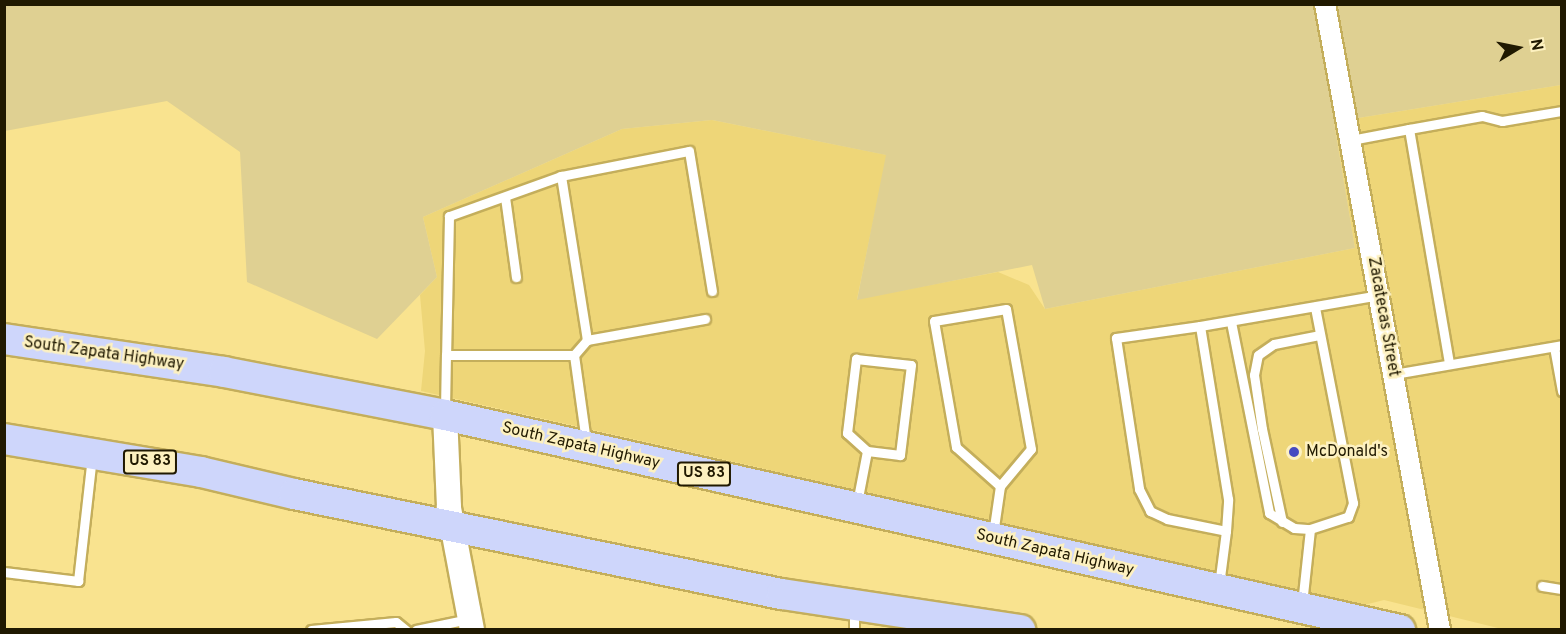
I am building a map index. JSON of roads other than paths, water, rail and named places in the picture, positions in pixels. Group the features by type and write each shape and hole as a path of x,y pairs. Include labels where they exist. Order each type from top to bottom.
{"main road":[{"name":"South Zapata Highway","path":"4,339 224,372 445,415 1400,630"},
{"name":"US 83","path":"4,439 201,472 782,594 854,617 1020,630"}],"street":[{"name":"Zacatecas Street","path":"1325,4 1440,630"},
{"path":"445,415 449,508 471,624"}],"lane":[{"path":"1351,140 1482,116 1502,121 1562,111"},
{"path":"1409,129 1449,364"},
{"path":"445,415 449,216 561,176 689,151 712,291"},
{"path":"561,176 587,340"},
{"path":"505,197 516,277"},
{"path":"1226,531 1167,519 1150,511 1139,489 1116,338 1232,322 1379,295"},
{"path":"1232,322 1269,513 1294,528 1310,529 1348,517 1353,503 1315,308"},
{"path":"993,539 1000,486 1031,449 1006,309 934,321 956,447 1000,486"},
{"path":"587,447 574,355 587,340 705,319"},
{"path":"1200,326 1228,499 1219,591"},
{"path":"1282,522 1255,386 1254,375 1258,355 1274,344 1320,335"},
{"path":"1394,374 1558,346 1562,391"},
{"path":"446,355 574,355"},
{"path":"856,358 911,365 900,455 867,451 847,433 856,358"},
{"path":"856,508 867,451"},
{"path":"4,572 78,581 92,452"},
{"path":"1301,609 1310,529"},
{"path":"1542,586 1562,589"},
{"path":"311,630 396,622 405,630"},
{"path":"416,630 471,624"}],"place":[{"name":"McDonald's","path":"1294,452"}]}
